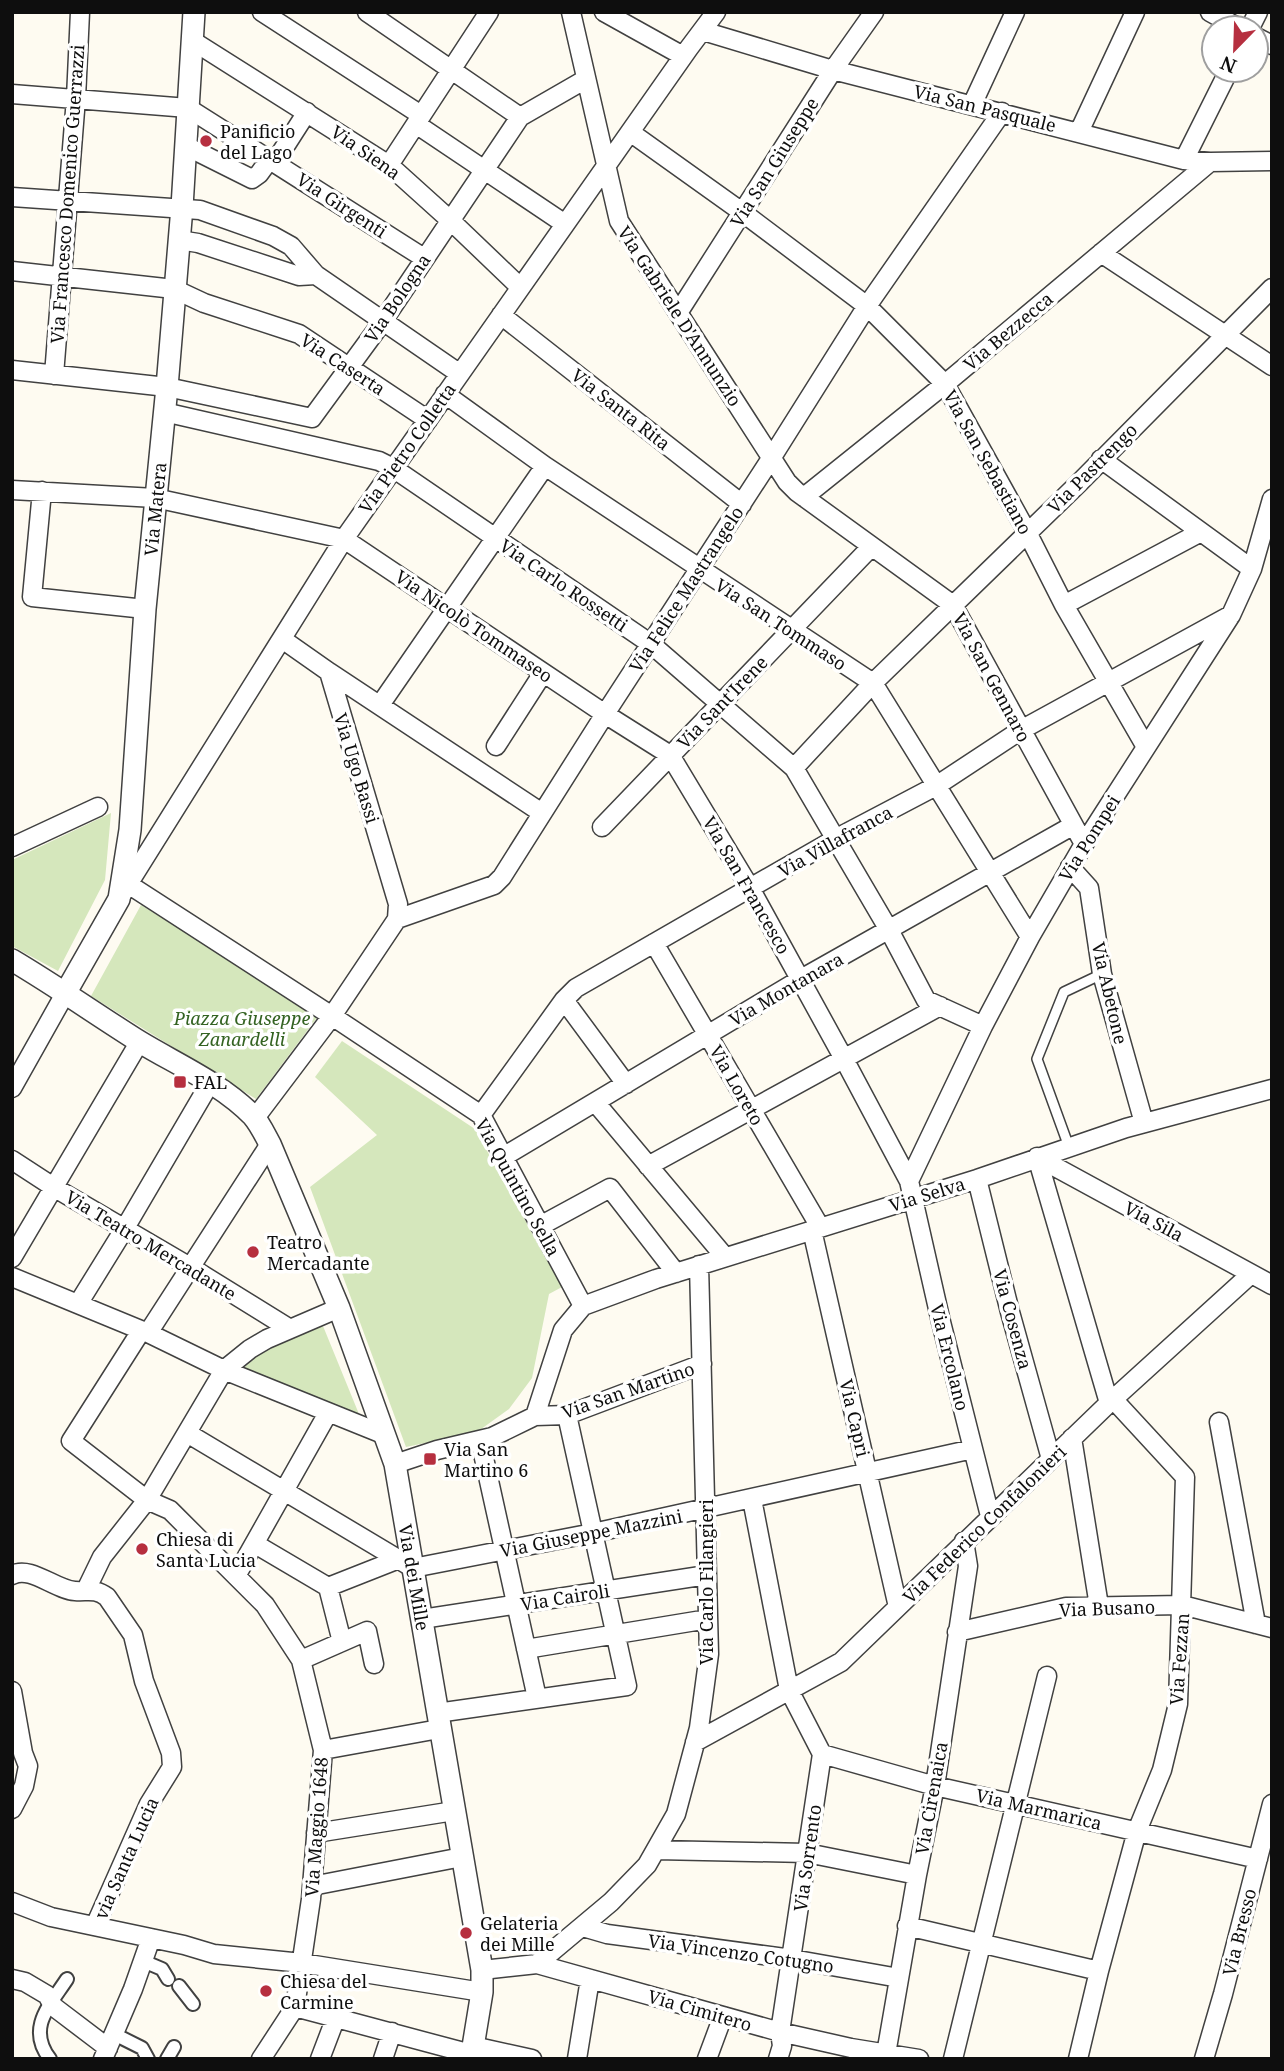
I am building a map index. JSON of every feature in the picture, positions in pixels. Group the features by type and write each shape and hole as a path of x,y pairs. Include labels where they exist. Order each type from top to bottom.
{"street":[{"name":"Via Francesco Domenico Guerrazzi","path":"54,375 76,98 80,12"},
{"name":"Via Matera","path":"66,992 124,891 145,609 182,207 194,12"},
{"path":"262,12 565,224"},
{"path":"367,12 520,117"},
{"path":"388,165 489,12"},
{"name":"Via Gabriele D'Annunzio","path":"571,12 619,221 772,457"},
{"path":"604,12 683,57"},
{"name":"Via Pietro Colletta","path":"124,891 344,539 716,12"},
{"name":"Via San Giuseppe","path":"678,313 833,70 874,12"},
{"path":"972,105 1015,12"},
{"path":"1079,132 1135,12"},
{"name":"Via San Pasquale","path":"703,31 833,70 1184,160 1272,161"},
{"name":"Via Siena","path":"193,41 388,165 520,287"},
{"name":"Via Bologna","path":"167,387 312,418 383,321 520,117 586,79"},
{"path":"1184,160 1222,84"},
{"path":"12,94 188,108"},
{"name":"Via Girgenti","path":"188,108 424,258"},
{"path":"186,146 252,179 273,160 307,112"},
{"name":"Via Felice Mastrangelo","path":"397,919 494,885 502,877 867,306 1002,112"},
{"name":"Via San Sebastiano","path":"629,132 743,212 867,306 944,384 1027,531 1064,604 1146,747"},
{"name":"Via Bezzecca","path":"804,497 1210,162"},
{"path":"12,197 182,207 200,210 273,236 291,246 316,275 460,373"},
{"path":"178,240 198,243 299,276 316,275"},
{"path":"1101,253 1272,366"},
{"name":"Via Caserta","path":"12,271 174,289 204,303 299,334 428,420"},
{"name":"Via Pastrengo","path":"794,768 873,683 1272,288"},
{"name":"Via Santa Rita","path":"501,315 742,504"},
{"path":"12,370 167,387"},
{"name":"Via San Tommaso","path":"445,394 545,467 873,683 1030,937"},
{"name":"Via Carlo Rossetti","path":"164,412 379,461 651,644 794,768 889,930 926,1000 940,1006"},
{"name":"Via San Gennaro","path":"772,457 787,482 804,497 953,605 1084,844"},
{"path":"1101,459 1252,569"},
{"path":"380,705 545,467"},
{"path":"12,490 155,498 344,539"},
{"path":"42,491 32,597 145,609"},
{"name":"Via Pompei","path":"910,1189 983,1026 1030,937 1084,844 1231,615 1252,569 1272,499"},
{"path":"1064,604 1201,532"},
{"name":"Via Nicolò Tommaseo","path":"344,539 604,714"},
{"name":"Via Sant'Irene","path":"602,827 871,547"},
{"name":"Via Villafranca","path":"481,1115 564,1000 576,988 836,838 936,786 1021,730 1231,615"},
{"path":"282,639 542,813"},
{"name":"Via Ugo Bassi","path":"328,672 398,904 397,919"},
{"path":"496,746 543,673"},
{"name":"Via San Francesco","path":"604,714 670,755 801,979 910,1189"},
{"path":"12,847 98,807"},
{"name":"Via Montanara","path":"503,1157 801,979 1072,826"},
{"name":"Via Abetone","path":"1070,867 1089,888 1102,974 1144,1123"},
{"path":"124,891 332,1016"},
{"path":"12,960 210,1083 255,1118 332,1016 397,919"},
{"name":"Via Loreto","path":"654,943 816,1228"},
{"path":"12,1088 66,992"},
{"path":"564,1000 626,1084"},
{"path":"648,1166 940,1006 983,1026"},
{"name":"Via Quintino Sella","path":"332,1016 481,1115 583,1306"},
{"path":"12,1258 140,1041"},
{"path":"78,1304 210,1083"},
{"name":"Via Selva","path":"583,1306 816,1228 910,1189 977,1179 1144,1123 1272,1089"},
{"path":"595,1102 725,1257"},
{"name":"Via dei Mille","path":"255,1118 270,1144 339,1308 395,1464 406,1564 422,1619 482,1970 482,1992 472,2053"},
{"path":"144,1332 270,1144"},
{"path":"1037,1157 1111,1401"},
{"name":"Via Sila","path":"1037,1157 1272,1285"},
{"name":"Via Teatro Mercadante","path":"12,1160 290,1329"},
{"name":"Via Cosenza","path":"977,1179 1051,1459"},
{"path":"540,1226 610,1188 676,1273"},
{"name":"Via Ercolano","path":"910,1189 990,1516"},
{"name":"Via Capri","path":"816,1228 898,1607"},
{"name":"Via Carlo Filangieri","path":"537,1964 583,1927 648,1865 676,1814 699,1728 709,1654 699,1265"},
{"name":"Via Federico Confalonieri","path":"695,1741 841,1662 1111,1401 1251,1274"},
{"path":"12,1277 144,1332 224,1370 385,1435"},
{"path":"535,1416 563,1330 583,1306"},
{"path":"86,1590 102,1557 148,1500 224,1370 250,1349 339,1308"},
{"name":"Via Maggio 1648","path":"144,1332 71,1441 148,1500 170,1510 265,1605 301,1660 323,1750 312,1886 295,2007 261,2059"},
{"name":"Via San Martino","path":"395,1464 492,1437 535,1416 567,1415 702,1364"},
{"name":"Via Fezzan","path":"1078,2059 1137,1831 1163,1770 1178,1704 1185,1477 1111,1401"},
{"path":"236,1576 327,1413"},
{"path":"323,1750 537,1698 627,1686 567,1415"},
{"name":"Via Busano","path":"957,1632 1066,1607 1099,1606 1182,1605 1264,1626 1219,1422"},
{"path":"187,1433 406,1564"},
{"path":"1073,1438 1099,1606"},
{"path":"480,1440 537,1698"},
{"name":"Via Giuseppe Mazzini","path":"328,1587 406,1564 504,1550 593,1533 973,1449"},
{"path":"752,1499 789,1690 822,1754"},
{"name":"Via Cirenaica","path":"886,2054 907,1926 935,1786 968,1566 964,1541"},
{"path":"255,1544 328,1587 342,1642"},
{"name":"via Santa Lucia","path":"21,1574 74,1592 86,1590 102,1593 107,1597 133,1634 144,1681 171,1753 172,1767 149,1804 95,1926"},
{"name":"Via Cairoli","path":"422,1619 707,1575"},
{"path":"526,1649 708,1619"},
{"path":"301,1660 367,1631 374,1664"},
{"path":"953,2059 1046,1676"},
{"path":"12,1691 23,1753 29,1766 24,1786 12,1809"},
{"name":"Via Marmarica","path":"822,1754 935,1786 1258,1859"},
{"name":"Via Sorrento","path":"778,2059 782,2046 780,2032 822,1754"},
{"name":"Via Bresso","path":"1204,2059 1272,1804"},
{"path":"316,1833 454,1811"},
{"path":"656,1850 807,1853 917,1875"},
{"path":"312,1886 462,1857"},
{"path":"12,1902 51,1917 184,1945 214,1954 302,1963 482,1992"},
{"path":"907,1926 1099,1971"},
{"name":"Via Vincenzo Cotugno","path":"583,1927 607,1934 792,1959 899,1978"},
{"path":"108,2047 151,1938"},
{"path":"143,1961 162,1969 167,1979"},
{"name":"Via Cimitero","path":"482,1970 537,1964 849,2054 886,2054 915,2059"},
{"path":"12,1979 25,1982 47,1995 54,2007 108,2047 142,2048 148,2059"},
{"path":"51,2059 39,2039 43,2017 67,1979"},
{"path":"577,2059 590,1979"},
{"path":"179,1986 193,2004"},
{"path":"295,2007 472,2053 532,2059"},
{"path":"707,2059 723,2016"},
{"path":"320,2059 336,2017"},
{"path":"383,2059 392,2032"}],"lane":[{"path":"1069,1147 1037,1059 1064,992 1102,974"}],"green space":[{"path":"111,813 105,880 58,971 12,946 12,860"},
{"name":"Piazza Giuseppe Zanardelli","path":"141,905 319,1015 256,1099 91,996"},
{"path":"342,1041 475,1129 562,1287 549,1294 532,1378 509,1409 477,1432 406,1447 310,1187 377,1135 315,1077"},
{"path":"323,1326 361,1419 242,1369 274,1342"}],"place":[{"name":"Panificio del Lago","path":"206,141"},
{"name":"FAL","path":"180,1082"},
{"name":"Teatro Mercadante","path":"253,1252"},
{"name":"Via San Martino 6","path":"430,1459"},
{"name":"Chiesa di Santa Lucia","path":"142,1549"},
{"name":"Gelateria dei Mille","path":"466,1933"},
{"name":"Chiesa del Carmine","path":"266,1991"}]}
